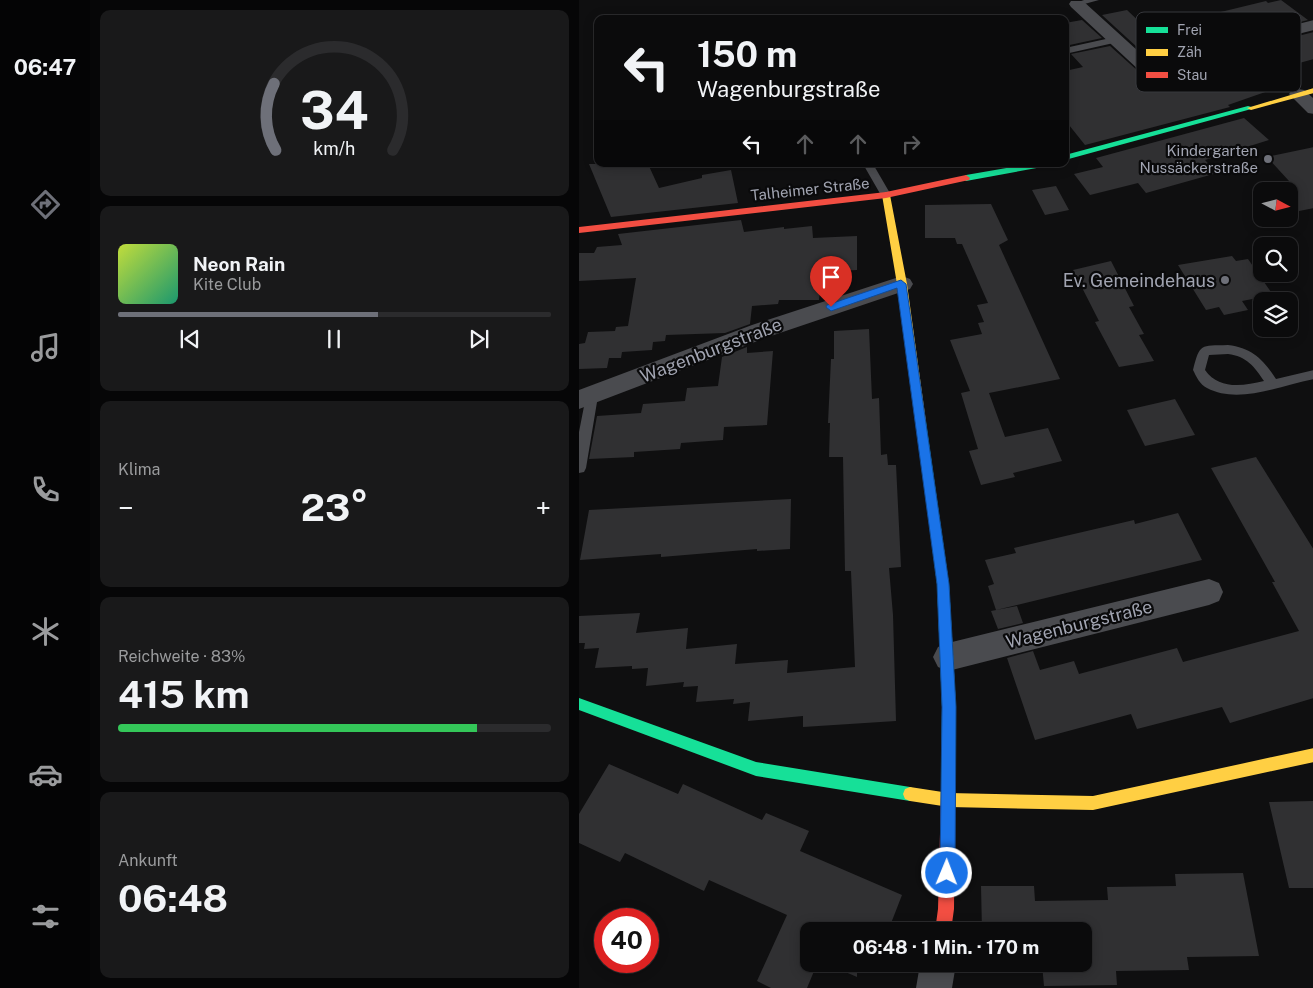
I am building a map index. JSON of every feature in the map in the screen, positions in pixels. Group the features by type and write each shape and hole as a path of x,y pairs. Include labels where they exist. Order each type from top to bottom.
{"street":[{"path":"1077,4 1136,58"},
{"path":"1069,157 1209,121 1306,92 1313,109"},
{"name":"Talheimer Straße","path":"579,230 887,195 1026,167"},
{"path":"887,195 943,584 948,657 949,800 944,922"},
{"name":"Wagenburgstraße","path":"585,398 760,331 901,284"},
{"name":"Wagenburgstraße","path":"948,657 1209,592"},
{"path":"579,704 756,769 949,800 1093,803 1313,755"},
{"path":"934,988 936,972"}],"lane":[{"path":"1077,4 1095,0"},
{"path":"1069,50 1115,40"},
{"path":"870,167 887,195"},
{"path":"1272,383 1258,361 1234,349 1204,351 1199,370 1210,384 1234,390 1252,389 1313,374"},
{"path":"579,468 585,398"}],"building":[{"path":"1281,0 1297,12 1221,12 1266,1 1268,3"},
{"path":"1127,10 1136,19 1136,46 1102,15"},
{"path":"1301,15 1308,20 1301,22"},
{"path":"1082,20 1102,38 1069,45 1069,22"},
{"path":"1314,32 1314,59 1301,63 1301,35"},
{"path":"1110,46 1136,69 1136,92 1265,92 1228,105 1230,107 1085,145 1069,125 1069,70 1083,67 1071,54"},
{"path":"1244,118 1269,140 1205,160 1217,173 1146,193 1138,183 1090,195 1074,174 1103,167 1096,158"},
{"path":"1314,147 1314,208 1298,211 1298,182 1289,182 1267,157"},
{"path":"589,164 594,164 594,167 649,167 659,188 702,178 702,175 731,170 738,203 611,217"},
{"path":"1056,186 1069,210 1045,215 1032,190"},
{"path":"991,204 1008,240 999,245 1060,379 989,393 1005,437 1048,428 1062,461 1013,473 1015,477 981,485 969,451 978,449 961,393 970,391 950,340 982,334 978,323 984,322 977,305 988,303 962,244 957,244 955,238 925,238 925,205"},
{"path":"741,220 744,232 812,226 813,238 857,236 857,270 822,272 819,300 779,300 778,304 752,306 750,324 725,333 666,335 665,341 653,342 652,350 622,352 621,358 609,358 607,368 579,369 579,344 585,343 588,332 615,331 616,327 628,326 636,278 579,281 579,253 594,253 597,247 622,245 618,234"},
{"name":"Ev. Gemeindehaus","path":"1232,256 1236,261 1248,259 1253,266 1253,282 1264,282 1271,292 1253,292 1253,299 1242,301 1248,310 1224,315 1219,307 1206,310 1178,265"},
{"path":"1111,261 1134,306 1129,307 1144,334 1139,335 1154,361 1119,367 1095,322 1099,321 1073,270"},
{"path":"869,329 872,399 879,398 881,455 887,454 888,465 896,465 901,567 889,568 893,615 896,721 803,727 803,716 748,721 750,702 733,704 734,699 696,702 698,686 683,687 684,682 646,686 648,668 632,669 632,666 595,668 599,648 584,649 585,643 579,643 579,616 640,613 636,633 688,628 686,649 737,644 735,664 788,660 787,673 855,667 851,571 845,571 843,457 829,457 830,423 828,423 831,359 834,359 834,331"},
{"path":"747,347 747,353 773,351 767,425 724,427 723,440 681,443 680,449 634,452 634,457 589,459 597,416 641,413 643,404 685,401 687,388 718,386 722,357"},
{"path":"1175,399 1195,435 1145,446 1127,410"},
{"path":"1256,457 1314,550 1314,698 1230,723 1222,707 1137,729 1131,714 1035,740 1007,658 1033,651 1040,670 1074,661 1079,674 1177,648 1183,662 1299,631 1272,582 1275,582 1211,468"},
{"path":"791,499 790,549 757,551 757,549 661,557 661,554 580,560 589,510"},
{"path":"1178,513 1202,560 996,610 988,586 994,584 985,560 1016,553 1014,548 1134,520 1135,524"},
{"path":"1017,606 1023,623 998,629 991,611"},
{"path":"609,764 678,794 683,784 762,820 766,813 809,831 800,851 902,895 892,922 800,922 800,972 814,972 807,988 771,988 757,981 787,915 709,880 704,891 625,853 620,862 579,843 579,814"},
{"path":"1314,801 1314,888 1289,888 1269,802"},
{"path":"1243,873 1259,956 1187,957 1189,970 1116,971 1117,985 1044,986 1043,972 1092,972 1092,922 982,922 981,886 1034,886 1035,901 1108,900 1107,887 1176,886 1175,874"},
{"path":"845,972 857,972 857,977"}],"traffic: fast":[{"path":"1069,157 1251,108"},
{"path":"966,178 1026,167"},
{"path":"921,422 943,584 949,707 948,796"},
{"path":"579,704 756,769 910,794"}],"traffic: slow":[{"path":"1251,108 1314,90"},
{"path":"886,195 902,284 921,422"},
{"path":"910,794 949,800 1093,803 1314,755"}],"traffic: jam":[{"path":"579,230 886,195 966,178"},
{"path":"944,922 948,796"}],"place":[{"name":"Kindergarten Nussäckerstraße","path":"1268,159"},
{"name":"Ev. Gemeindehaus","path":"1225,280"}],"route":[{"path":"831,307 901,284 943,584 949,707 947,873"}]}
